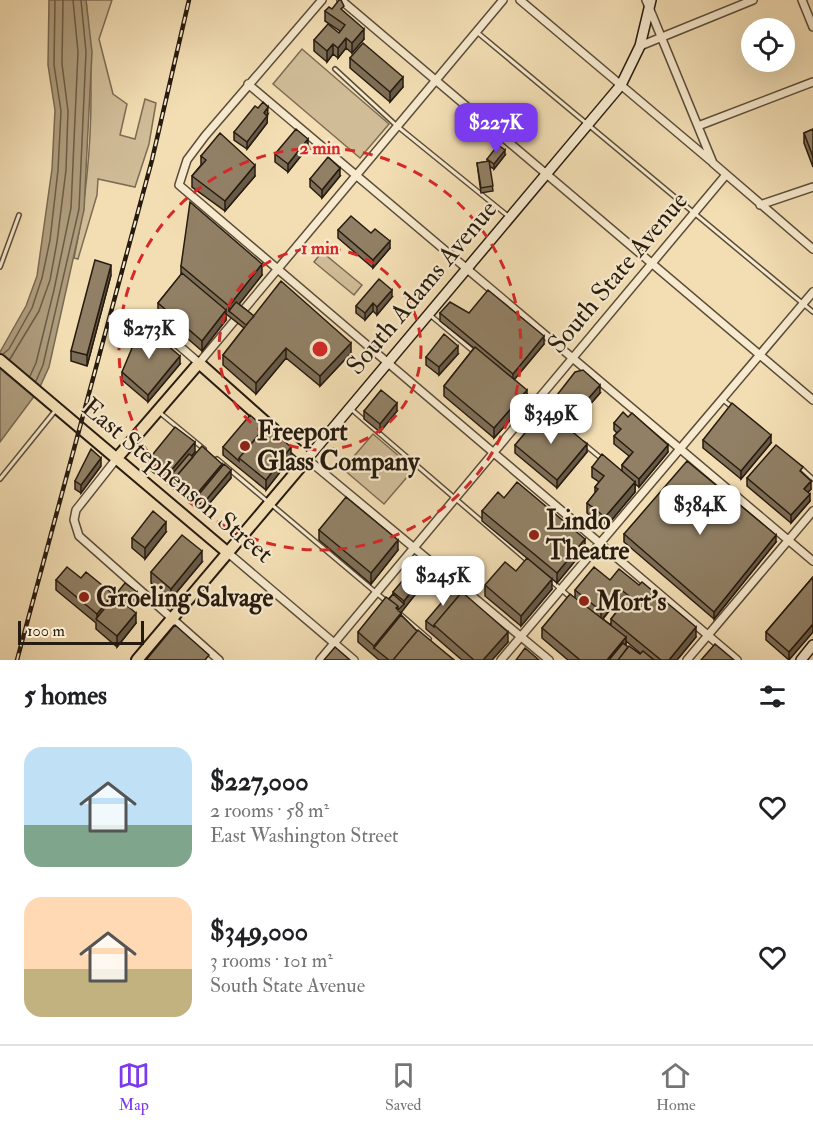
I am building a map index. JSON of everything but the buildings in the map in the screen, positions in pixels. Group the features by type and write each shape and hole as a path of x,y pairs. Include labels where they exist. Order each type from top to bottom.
{"main road":[{"name":"East Stephenson Street","path":"0,360 227,552"},
{"path":"117,458 199,363 308,459"},
{"name":"South Adams Avenue","path":"137,660 269,502 308,459"}],"street":[{"path":"322,0 248,84 187,160 179,185 737,660"},
{"path":"341,0 547,172 813,400"},
{"path":"145,316 199,363 504,0"},
{"path":"520,0 813,249"},
{"path":"640,46 753,0"},
{"path":"802,0 813,27"},
{"path":"649,3 713,163"},
{"name":"South Adams Avenue","path":"308,459 621,85 640,46 649,3"},
{"path":"698,126 813,82"},
{"path":"248,84 813,561"},
{"name":"South State Avenue","path":"320,660 725,176"},
{"path":"760,205 813,187"},
{"path":"501,660 813,292"},
{"path":"117,458 76,510 74,520 79,536 219,660"},
{"path":"308,459 549,660"},
{"path":"687,660 813,511"},
{"name":"East Stephenson Street","path":"227,552 354,660"},
{"path":"801,660 813,645"}],"lane":[{"path":"476,32 813,312"},
{"path":"335,69 398,126 509,217"},
{"path":"0,267 19,215"},
{"path":"428,314 482,358"},
{"path":"517,388 553,418"},
{"path":"721,398 738,413"},
{"path":"0,480 58,408"},
{"path":"350,408 536,568"},
{"path":"158,411 204,449"},
{"path":"579,440 606,463"},
{"path":"213,456 436,645"},
{"path":"796,464 813,479"},
{"path":"633,486 642,494"},
{"path":"544,575 578,604"}],"shaded area":[{"path":"86,0 112,0 99,39 113,94 127,104 120,135 135,139 145,99 156,103 149,144 135,187 98,179 97,195 78,259 74,258 85,194 91,97"},
{"path":"302,49 389,124 360,158 273,84"},
{"path":"322,252 362,285 354,295 314,262"},
{"path":"373,434 414,469 384,504 343,469"}],"water":[{"path":"49,0 86,0 92,52 84,210 49,367 38,391 0,442 0,352 26,306 37,276 52,169 55,110 48,65"}],"railway":[{"path":"17,660 152,160 189,0"}],"place":[{"name":"Freeport Glass Company","path":"245,446"},
{"name":"Lindo Theatre","path":"534,535"},
{"name":"Groeling Salvage","path":"84,597"},
{"name":"Mort's","path":"584,601"}]}
